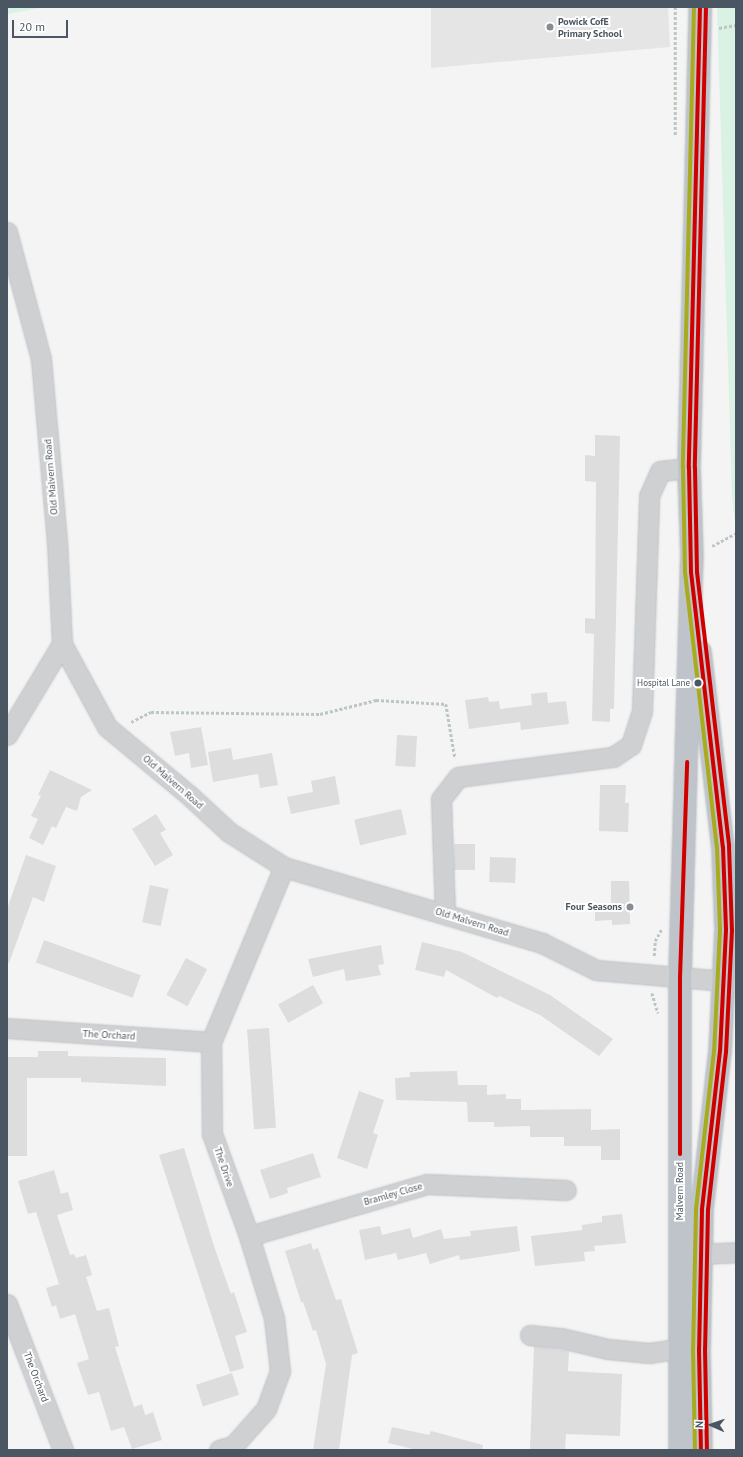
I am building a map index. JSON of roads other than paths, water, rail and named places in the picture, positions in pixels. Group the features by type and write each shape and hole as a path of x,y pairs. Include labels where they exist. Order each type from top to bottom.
{"highway":[{"name":"Malvern Road","path":"700,7 689,468 691,565 680,978 680,1278 701,1450"},
{"name":"Malvern Road","path":"680,1450 688,1349 701,1254 702,1210 720,1051 730,982 726,930 723,847 691,565"}],"street":[{"name":"Old Malvern Road","path":"7,232 41,359 57,541 62,644 107,727 190,796 229,832 284,867 445,913 542,943 596,970 730,982"},
{"path":"445,913 441,799 458,777 613,757 631,745 642,711 649,496 660,471 689,468"},
{"path":"7,735 62,644"},
{"name":"The Drive","path":"219,1450 233,1446 266,1409 280,1371 274,1318 248,1236 212,1134 211,1042 284,867"},
{"name":"The Orchard","path":"7,1028 211,1042"},
{"name":"Bramley Close","path":"248,1236 427,1184 566,1190"},
{"path":"680,1278 701,1254 736,1252"},
{"name":"The Orchard","path":"7,1304 63,1450"},
{"path":"530,1335 628,1351 649,1352 688,1349"}],"place":[{"name":"Powick CofE Primary School","path":"550,27"},
{"name":"Hospital Lane","path":"698,683"},
{"name":"Four Seasons","path":"630,907"}]}
